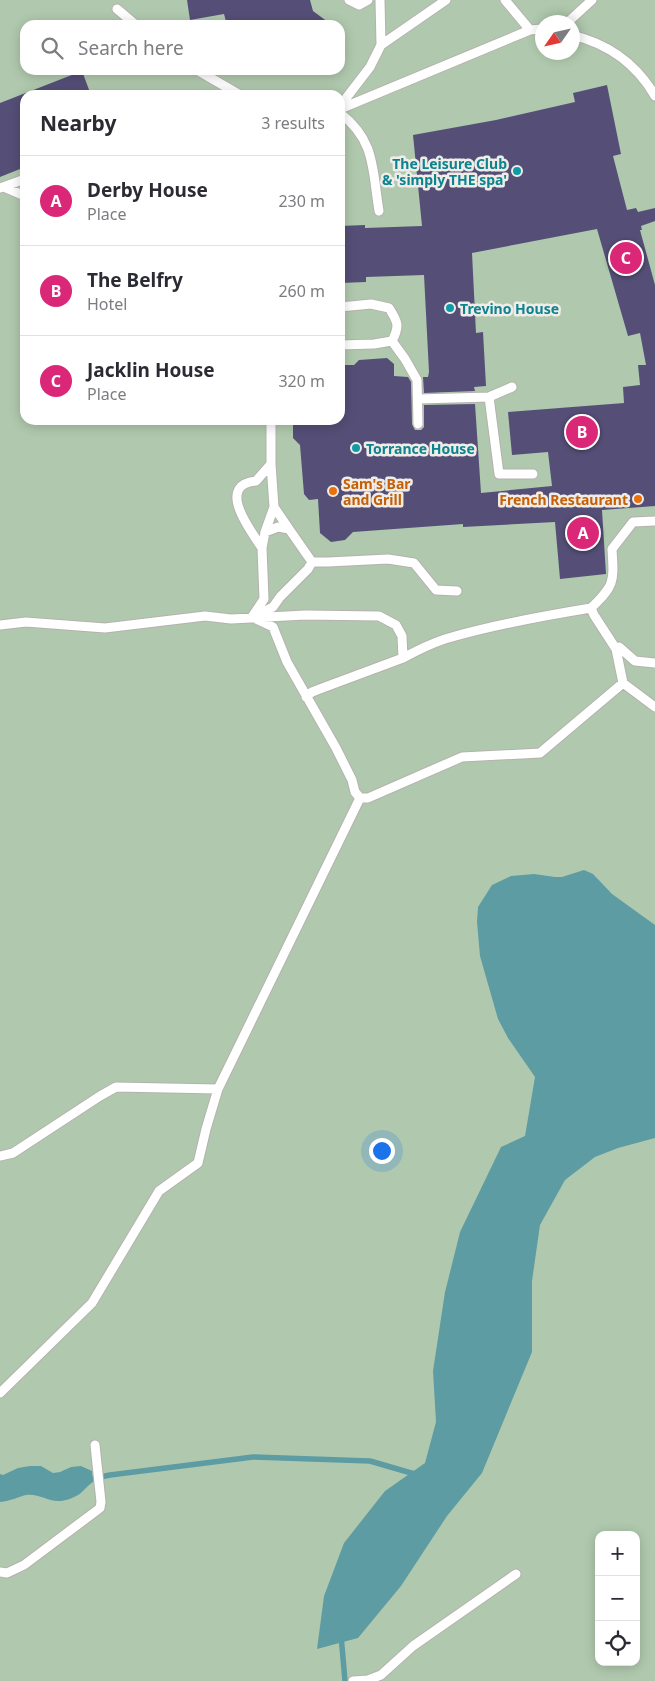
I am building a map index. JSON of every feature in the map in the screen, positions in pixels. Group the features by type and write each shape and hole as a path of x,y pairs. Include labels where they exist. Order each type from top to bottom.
{"lane":[{"path":"349,0 359,5 368,0"},
{"path":"380,0 381,46"},
{"path":"345,101 370,67 381,46 446,0"},
{"path":"505,0 530,30"},
{"path":"576,15 592,0"},
{"path":"117,9 130,20"},
{"path":"345,106 535,30"},
{"path":"580,37 588,39 621,56 642,76 655,96"},
{"path":"206,75 231,90"},
{"path":"345,117 362,134 369,148 379,211"},
{"path":"2,188 20,181"},
{"path":"2,188 20,194"},
{"path":"345,306 372,304 389,308 397,320 397,331 392,341"},
{"path":"345,345 374,344 392,341"},
{"path":"392,341 417,380 418,424"},
{"path":"418,399 489,397 512,386"},
{"path":"489,397 499,474 534,474"},
{"path":"252,617 264,599 262,548 265,532 274,507 271,425"},
{"path":"262,548 237,506 236,494 249,482 256,481 271,464"},
{"path":"274,507 312,562"},
{"path":"306,697 312,692 403,658 443,640 548,615 591,608 606,594 614,578 612,549 633,522 655,521"},
{"path":"265,532 278,528 289,529"},
{"path":"312,562 388,559 414,563 436,590 457,591"},
{"path":"252,617 273,607 290,586 308,569 312,562"},
{"path":"264,599 284,616"},
{"path":"591,608 616,649 623,686"},
{"path":"0,625 26,622 105,628 205,616 231,620 252,617 305,615 379,616 396,625 402,636 403,658"},
{"path":"273,628 284,616"},
{"path":"252,617 273,628 287,662 336,748 352,780 355,792 360,798"},
{"path":"616,649 619,647 635,661 655,663"},
{"path":"622,673 635,661"},
{"path":"360,798 368,798 462,757 540,753 623,686"},
{"path":"623,686 655,707"},
{"path":"0,1393 92,1303 159,1190 198,1162 218,1089 360,798"},
{"path":"0,1156 13,1153 116,1087 218,1089"},
{"path":"0,1572 7,1573 24,1565 100,1508 95,1445"},
{"path":"353,1681 368,1680 381,1675 413,1646 516,1574"}],"green space":[{"path":"0,0 655,0 655,1681 0,1681"}],"water":[{"path":"584,870 593,874 612,894 655,925 655,1138 618,1148 595,1157 565,1180 540,1225 532,1281 532,1352 482,1473 447,1516 401,1586 358,1638 317,1649 324,1596 344,1543 385,1491 425,1463 436,1422 433,1371 445,1292 460,1232 501,1147 525,1136 535,1077 508,1038 498,1019 480,956 477,922 478,907 492,885 511,876 534,874 562,877"},
{"path":"41,1466 53,1473 81,1466 92,1471 93,1482 79,1494 65,1500 58,1501 26,1495 0,1502 0,1474 3,1475 18,1468"}],"building":[{"path":"187,0 310,0 313,11 325,20 226,20 224,14 190,20"},
{"path":"72,75 84,75 89,90 33,90"},
{"path":"607,85 621,154 613,156 627,210 636,208 638,212 655,208 655,221 641,226 642,230 640,230 655,285 655,506 602,510 606,574 560,579 555,522 463,527 463,524 353,532 345,540 331,542 320,533 318,499 309,500 304,494 300,445 293,438 293,425 345,425 345,365 354,365 359,360 387,358 394,364 394,376 408,377 411,382 412,424 415,430 421,430 424,427 424,405 475,404 481,493 552,486 548,452 512,455 508,412 624,403 623,387 640,385 638,365 646,365 640,333 628,336 597,229 472,253 476,333 483,332 486,386 474,387 475,391 424,393 423,377 428,377 429,372 424,275 366,277 366,282 345,283 345,226 365,225 365,228 422,226 413,135 496,120 575,102 573,93"},
{"path":"20,95 20,169 0,177 0,103"}],"waterway":[{"path":"86,1480 110,1475 253,1457 370,1461 418,1475"},
{"path":"341,1635 345,1681"}],"place":[{"name":"The Leisure Club & 'simply THE spa'","path":"517,171"},
{"name":"Jacklin House","path":"626,258"},
{"name":"Trevino House","path":"450,308"},
{"name":"The Belfry","path":"582,432"},
{"name":"Torrance House","path":"356,448"},
{"name":"Sam's Bar and Grill","path":"333,491"},
{"name":"French Restaurant","path":"638,499"},
{"name":"Derby House","path":"583,533"}]}
